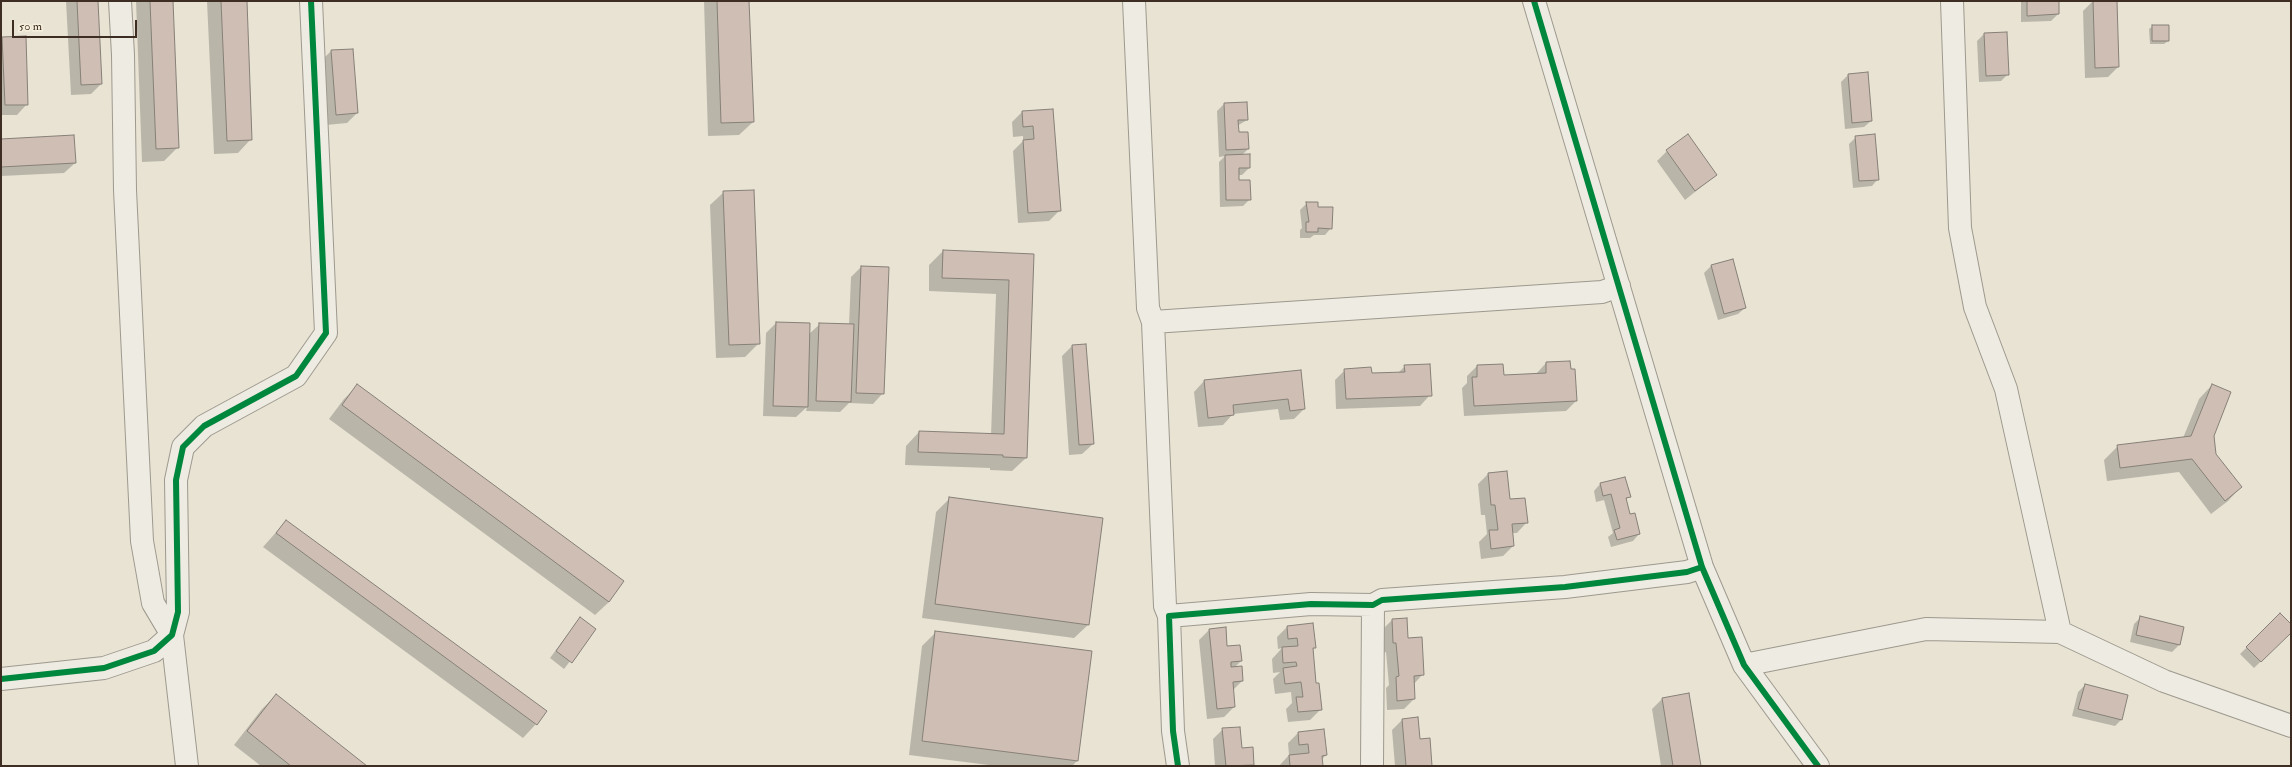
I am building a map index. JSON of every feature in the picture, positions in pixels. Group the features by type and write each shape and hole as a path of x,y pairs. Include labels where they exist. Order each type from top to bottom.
{"street":[{"path":"120,1 123,55 124,190 142,541 153,603 172,635"},
{"path":"187,766 172,635 178,612 176,480 183,446 204,426 296,376 326,333 311,1"},
{"path":"1134,1 1148,308 1152,322 1165,606 1169,616 1173,731 1178,766"},
{"path":"1534,1 1702,567 1744,665 1818,766"},
{"path":"1952,1 1960,228 1975,307 2006,389 2060,632"},
{"path":"1152,322 1602,292 1619,286"},
{"path":"1169,616 1311,604 1372,605 1382,600 1566,587 1687,572 1702,567"},
{"path":"1372,605 1372,766"},
{"path":"1744,665 1926,629 2060,632 2164,681 2291,726"},
{"path":"1,679 104,668 154,650 172,635"}],"building":[{"path":"77,1 98,1 102,84 81,85"},
{"path":"150,1 173,1 179,148 156,149"},
{"path":"221,1 247,1 252,140 227,141"},
{"path":"717,1 749,1 754,122 721,123"},
{"path":"2027,1 2059,1 2059,14 2027,16"},
{"path":"2093,1 2117,1 2119,67 2095,68"},
{"path":"2152,25 2169,25 2169,41 2152,41"},
{"path":"2007,32 2009,75 1986,76 1984,33"},
{"path":"26,36 28,105 5,105 2,37"},
{"path":"353,49 358,113 336,115 331,50"},
{"path":"1868,72 1872,121 1852,123 1848,74"},
{"path":"1247,102 1248,120 1238,120 1239,132 1248,132 1249,149 1226,150 1224,103"},
{"path":"1053,109 1061,211 1028,213 1023,140 1034,139 1033,126 1023,127 1022,111"},
{"path":"1688,134 1717,175 1695,191 1666,150"},
{"path":"1875,134 1879,180 1859,181 1855,136"},
{"path":"74,135 76,163 1,167 1,139"},
{"path":"1250,154 1250,168 1239,168 1239,180 1250,180 1251,200 1226,200 1225,155"},
{"path":"754,190 760,344 729,345 723,191"},
{"path":"1306,202 1318,202 1318,207 1333,207 1332,229 1318,228 1318,232 1306,232 1306,222 1309,222"},
{"path":"943,250 1034,254 1027,458 1003,457 1003,455 918,452 919,431 1004,434 1009,280 942,278"},
{"path":"1733,259 1746,308 1724,314 1711,265"},
{"path":"861,266 889,267 884,394 856,393"},
{"path":"776,322 810,323 808,407 773,406"},
{"path":"819,323 854,324 851,402 816,401"},
{"path":"1086,344 1094,444 1079,445 1072,345"},
{"path":"1570,361 1571,369 1575,369 1577,401 1474,406 1472,377 1477,377 1477,365 1503,364 1504,375 1546,373 1546,362"},
{"path":"1430,364 1432,396 1346,399 1344,369 1371,367 1372,373 1405,372 1404,365"},
{"path":"1301,370 1305,409 1290,411 1288,399 1233,405 1234,415 1208,418 1204,380"},
{"path":"357,384 624,581 609,602 342,405"},
{"path":"2212,384 2231,392 2214,436 2216,454 2242,487 2225,501 2192,459 2120,468 2117,445 2191,436"},
{"path":"1507,471 1510,499 1525,498 1528,523 1512,524 1514,546 1491,549 1489,530 1498,530 1495,505 1491,505 1488,473"},
{"path":"1625,477 1631,497 1626,498 1630,514 1635,513 1640,534 1617,540 1614,530 1620,528 1611,494 1603,496 1600,483"},
{"path":"949,497 1103,518 1089,625 935,604"},
{"path":"286,520 547,711 537,725 276,533"},
{"path":"2280,613 2291,624 2291,633 2261,662 2246,647"},
{"path":"2140,616 2184,627 2180,645 2136,635"},
{"path":"580,617 596,629 572,663 556,651"},
{"path":"1407,618 1408,638 1422,637 1424,675 1414,676 1415,699 1397,701 1396,677 1399,676 1396,643 1393,643 1392,619"},
{"path":"1313,623 1316,648 1313,648 1316,683 1319,683 1322,710 1298,712 1296,697 1303,697 1301,682 1285,684 1283,668 1297,666 1296,662 1283,663 1282,647 1298,646 1297,638 1288,639 1287,626"},
{"path":"1226,627 1227,646 1240,645 1242,661 1231,662 1231,667 1242,666 1243,681 1233,682 1235,707 1217,709 1209,629"},
{"path":"935,631 1092,651 1078,761 922,741"},
{"path":"2085,684 2128,695 2122,720 2078,709"},
{"path":"1689,693 1701,766 1673,766 1662,698"},
{"path":"276,694 367,766 291,766 247,731"},
{"path":"1418,717 1420,739 1430,738 1432,766 1406,766 1402,719"},
{"path":"1240,727 1242,748 1253,747 1254,765 1226,766 1222,728"},
{"path":"1324,729 1327,755 1322,756 1323,766 1290,766 1289,755 1309,753 1308,744 1299,745 1298,732"}],"cycle path":[{"path":"1,679 104,668 154,651 172,635 178,612 176,480 183,447 204,426 296,376 326,333 311,1"},
{"path":"1534,1 1702,567 1744,665 1818,766"},
{"path":"1178,766 1173,731 1169,616 1311,604 1373,605 1382,600 1565,587 1687,572 1702,567"}]}
